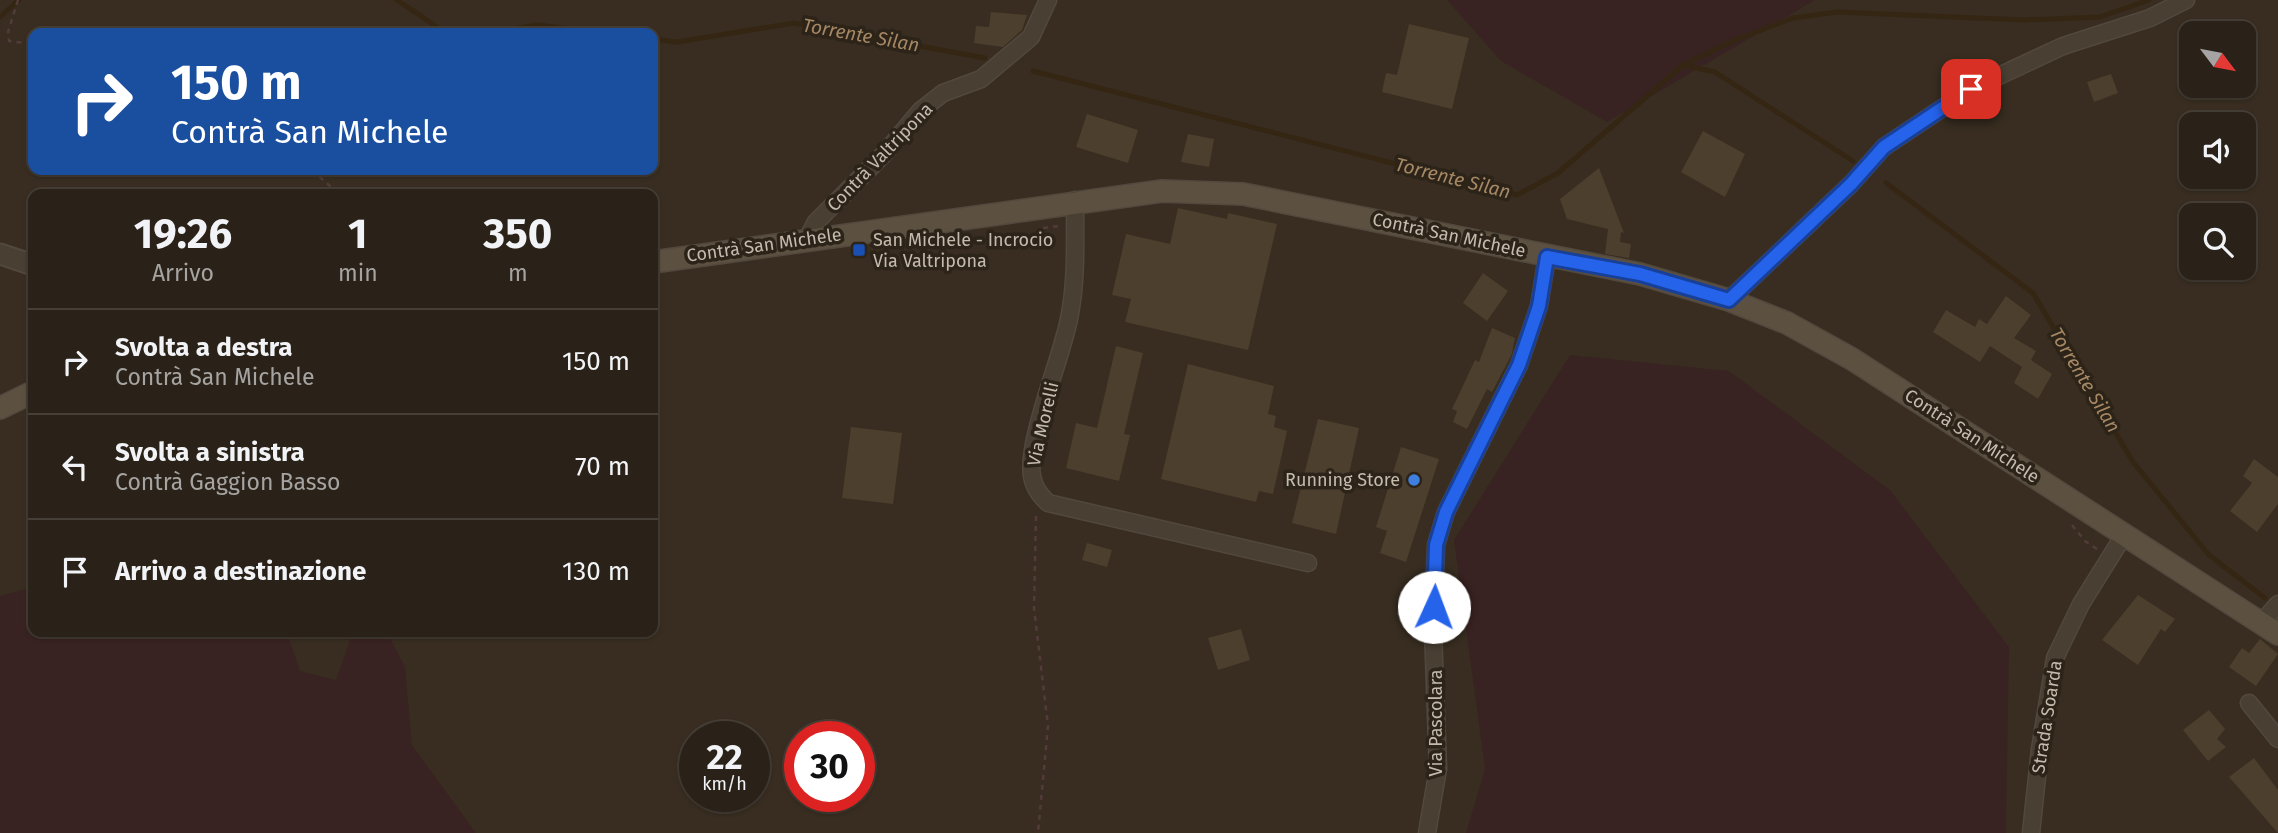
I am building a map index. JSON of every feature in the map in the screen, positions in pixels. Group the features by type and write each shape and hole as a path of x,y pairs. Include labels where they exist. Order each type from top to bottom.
{"main road":[{"name":"Contrà San Michele","path":"658,261 1075,200 1162,191 1242,194 1345,212 1547,257 1640,274 1729,300 1787,323 1852,359 2269,629"},
{"path":"0,408 28,394"}],"street":[{"name":"Contrà Valtripona","path":"807,239 816,222 884,154 920,111 943,93 981,79 1013,55 1031,37 1048,0"},
{"path":"1729,300 1851,184 1884,147 1971,89 2063,46 2150,18 2186,0"},
{"name":"Via Morelli","path":"1075,200 1069,318 1037,439 1031,474 1037,491 1048,503 1308,563"},
{"path":"0,254 28,263"},
{"name":"Via Pascolara","path":"1427,833 1438,769 1433,630 1436,545 1446,512 1519,365 1539,306 1547,257"},
{"name":"Strada Soarda","path":"2031,833 2040,749 2055,658 2108,556 2124,535"},
{"path":"2269,629 2278,604"},
{"path":"2249,703 2278,739"}],"path":[{"path":"18,0 8,32 9,41 28,43"},
{"path":"318,175 333,189"},
{"path":"1036,226 1047,229 1075,223"},
{"path":"1037,491 1034,608 1048,726 1038,833"},
{"path":"2068,518 2085,541 2108,556"}],"shaded area":[{"path":"1447,0 1815,0 1607,122 1501,61"},
{"path":"1570,355 1729,371 1890,490 2009,647 2006,833 1466,833 1485,769 1454,540"},
{"path":"28,588 28,637 289,637 300,671 336,680 351,637 390,637 405,667 412,745 476,833 0,833 0,596"}],"building":[{"path":"991,12 1027,15 1022,30 1003,47 974,43 976,26 989,27"},
{"path":"1409,24 1469,38 1452,109 1382,92 1386,73 1397,75"},
{"path":"2111,74 2118,93 2094,102 2087,82"},
{"path":"1087,114 1138,130 1128,163 1076,147"},
{"path":"1703,131 1745,154 1725,197 1681,172"},
{"path":"1188,134 1214,139 1209,167 1181,162"},
{"path":"1599,168 1624,233 1621,232 1620,242 1631,244 1629,258 1605,254 1608,229 1567,219 1560,199"},
{"path":"1178,208 1227,219 1228,213 1277,224 1248,350 1125,322 1131,299 1112,295 1126,234 1170,244"},
{"path":"1483,273 1508,291 1487,321 1463,303"},
{"path":"2006,296 2031,315 2014,338 2036,351 2031,360 2052,374 2038,399 2014,383 2022,367 1990,346 1980,362 1933,332 1946,310 1975,327 1979,319 1987,324"},
{"path":"1492,328 1515,338 1512,354 1492,392 1487,389 1467,429 1453,422 1457,411 1452,409 1475,360 1479,362"},
{"path":"1116,346 1143,353 1124,434 1130,435 1119,481 1066,468 1076,423 1097,428"},
{"path":"1188,364 1274,386 1268,414 1276,416 1274,427 1287,431 1273,494 1259,491 1256,502 1161,479"},
{"path":"1318,419 1359,428 1336,534 1292,523"},
{"path":"851,427 902,433 893,504 842,498"},
{"path":"1401,447 1439,459 1406,562 1380,553 1387,531 1376,527"},
{"path":"2254,459 2278,477 2278,504 2257,532 2230,511 2252,483 2243,476"},
{"path":"1087,543 1112,550 1107,567 1082,560"},
{"path":"2138,595 2175,619 2165,632 2161,629 2138,665 2102,640"},
{"path":"1241,629 1250,660 1218,670 1208,638"},
{"path":"2260,639 2278,654 2256,686 2229,667 2242,648 2249,653"},
{"path":"2209,710 2225,729 2217,739 2226,747 2208,761 2183,730"},
{"path":"2254,758 2278,790 2278,833 2229,777"}],"waterway":[{"name":"Torrente Silan","path":"0,17 19,0"},
{"name":"Torrente Silan","path":"397,0 439,28"},
{"path":"1683,65 1735,40 1793,18 1837,12 2024,20 2100,17 2149,0"},
{"name":"Torrente Silan","path":"658,40 677,42 794,23 985,58"},
{"name":"Torrente Silan","path":"518,28 538,25 564,28"},
{"name":"Torrente Silan","path":"1033,71 1517,195 1558,173 1683,65 1715,72 1853,161"},
{"name":"Torrente Silan","path":"1886,183 2033,293 2133,462 2209,555 2265,598"}],"place":[{"name":"San Michele - Incrocio Via Valtripona","path":"859,250"},
{"name":"Running Store","path":"1414,480"}],"route":[{"path":"1434,607 1436,545 1446,512 1486,425 1519,365 1539,306 1547,257 1640,274 1729,300 1851,184 1884,147 1971,89"}]}
